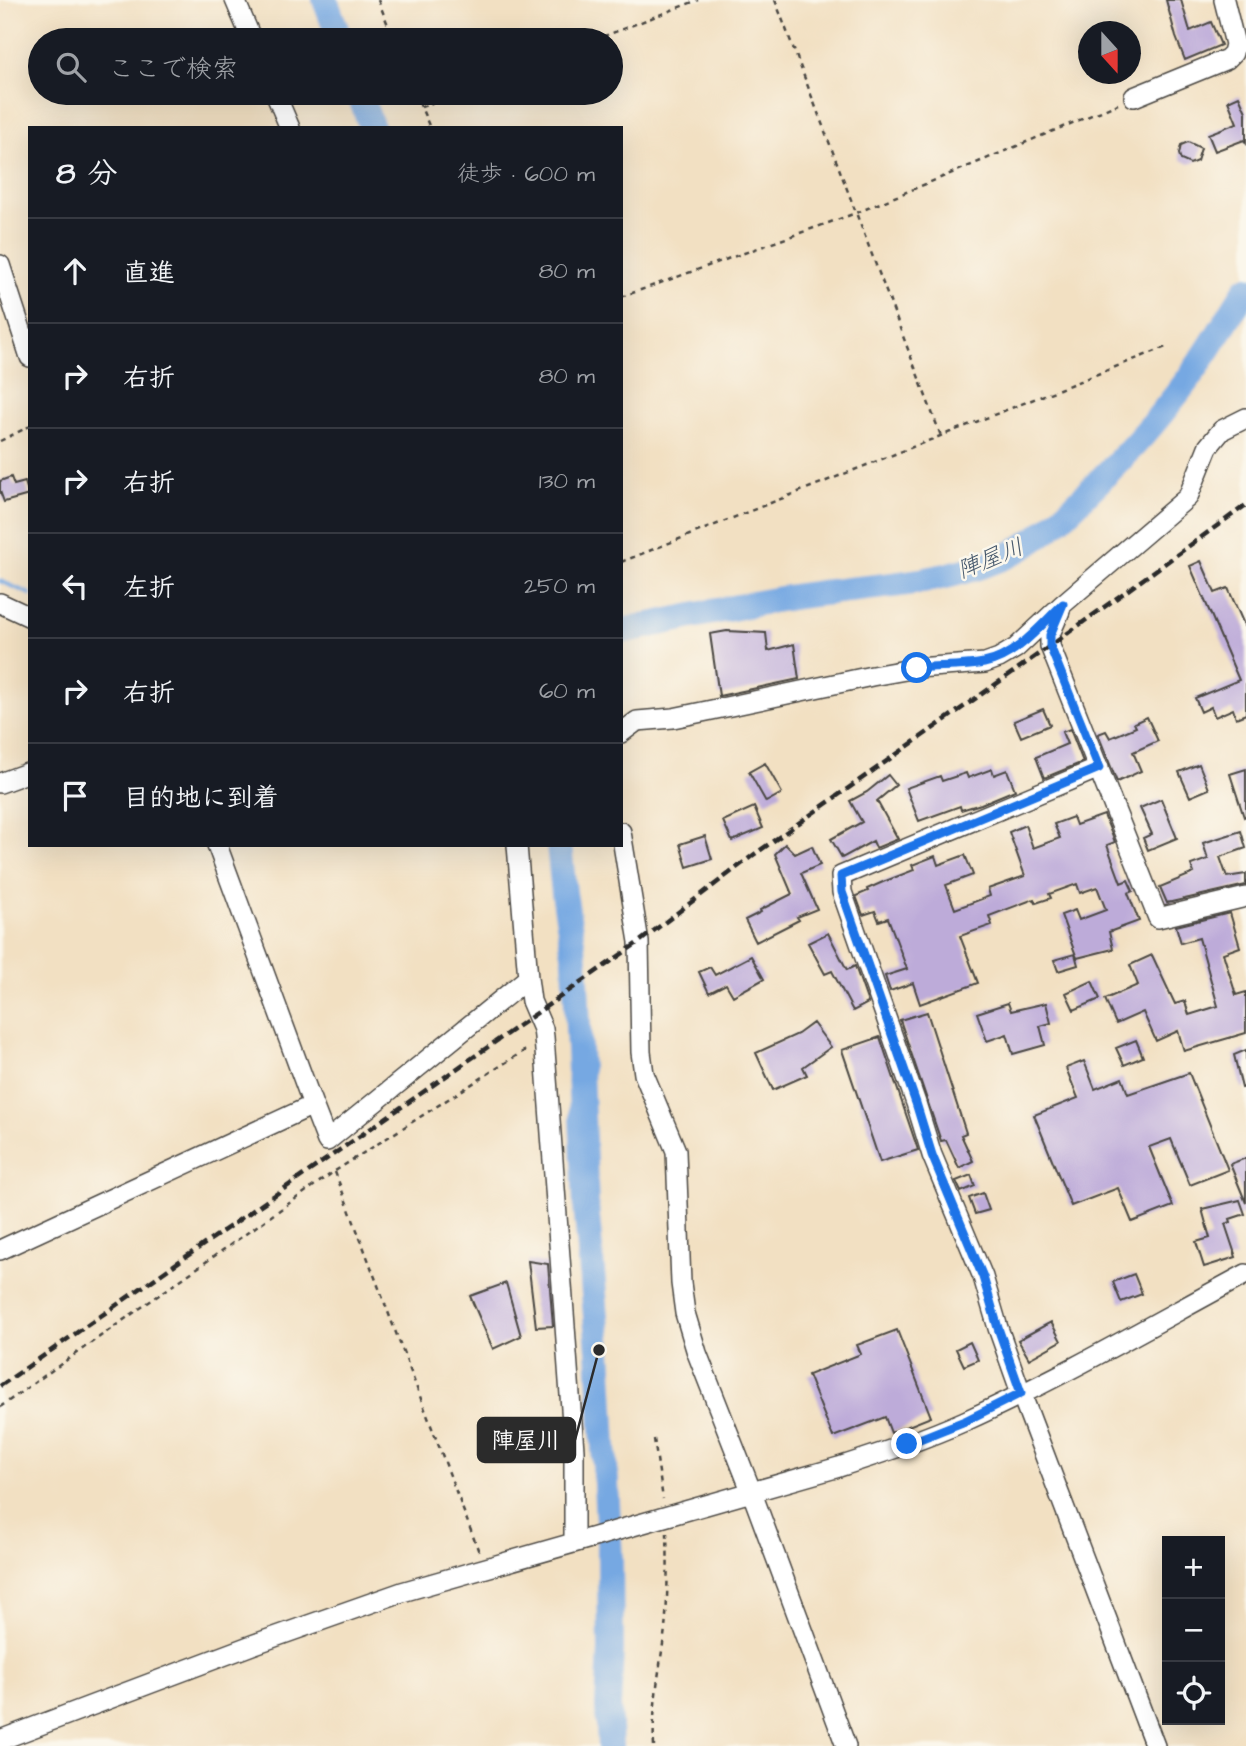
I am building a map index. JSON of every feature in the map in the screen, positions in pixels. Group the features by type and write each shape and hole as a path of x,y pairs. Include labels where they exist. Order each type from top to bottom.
{"street":[{"path":"234,0 247,28"},
{"path":"1135,97 1227,59 1233,53 1235,44 1224,0"},
{"path":"280,105 289,126"},
{"path":"0,265 28,350"},
{"path":"623,732 637,721 673,718 917,668 985,663 999,658 1016,648 1063,604 1188,498 1208,447 1222,430 1246,418"},
{"path":"0,603 28,616"},
{"path":"1063,604 1050,635 1050,646 1158,918 1246,897"},
{"path":"1099,768 841,876 842,892 932,1155 983,1277 1021,1393 1155,1746"},
{"path":"0,783 28,773"},
{"path":"623,844 639,942 641,1052 644,1074 676,1151 681,1283 685,1313 697,1353 846,1746"},
{"path":"218,847 327,1141 528,978"},
{"path":"517,847 531,1001 543,1028 544,1037 574,1450 578,1541"},
{"path":"0,1250 313,1105"},
{"path":"0,1740 402,1592 752,1493 907,1444 965,1421 1087,1362 1246,1274"}],"path":[{"path":"378,0 389,28"},
{"path":"623,29 698,0"},
{"path":"775,0 941,436"},
{"path":"623,296 856,213 1135,97"},
{"path":"426,105 421,107 428,126"},
{"path":"623,561 1166,347"},
{"path":"0,441 28,427"},
{"path":"0,1408 335,1171 544,1037"},
{"path":"335,1171 485,1568"},
{"path":"654,1439 668,1555 664,1634 656,1685 654,1746"}],"building":[{"path":"1166,0 1181,0 1190,31 1211,22 1221,45 1185,60"},
{"path":"1239,96 1246,112 1246,143 1244,140 1215,151 1208,134 1237,123 1228,101"},
{"path":"1188,142 1201,148 1197,161 1190,164 1181,160 1179,154 1181,145"},
{"path":"11,477 14,485 25,482 28,495 4,502 0,481"},
{"path":"1201,561 1215,593 1228,588 1246,629 1246,714 1236,718 1233,709 1215,717 1211,707 1201,712 1195,698 1239,680 1190,566"},
{"path":"727,631 766,633 768,651 794,644 799,679 719,696 710,634"},
{"path":"1043,709 1050,725 1021,737 1014,721"},
{"path":"1147,717 1158,741 1133,752 1141,771 1117,782 1098,734 1106,731 1110,738 1136,727 1134,723"},
{"path":"1070,729 1083,762 1044,778 1036,757 1067,744 1062,732"},
{"path":"765,763 782,793 766,802 749,772"},
{"path":"1199,764 1209,789 1190,797 1179,772"},
{"path":"992,769 994,775 1007,770 1015,790 981,804 961,810 960,806 919,821 906,788 940,776 942,781 966,773 968,778"},
{"path":"1246,769 1246,816 1244,817 1230,774"},
{"path":"888,775 896,785 877,801 898,839 876,848 873,841 842,858 831,839 862,822 850,801 867,792"},
{"path":"1161,799 1177,838 1148,850 1143,838 1152,834 1140,808"},
{"path":"754,807 763,828 732,841 723,821"},
{"path":"1104,815 1115,842 1107,845 1121,883 1128,880 1133,891 1128,893 1139,921 1109,932 1113,949 1077,958 1061,915 1075,910 1079,920 1106,910 1097,887 1080,893 1077,884 1049,894 1051,898 1036,903 1034,899 989,916 992,925 960,936 978,983 920,1004 913,983 890,991 885,976 907,969 888,918 879,921 875,911 863,915 856,896 914,870 912,865 935,856 938,865 965,855 973,875 946,885 955,909 990,896 988,889 1025,876 1009,832 1025,825 1033,848 1060,838 1054,824 1073,817 1076,825"},
{"path":"1241,831 1246,848 1220,857 1227,877 1246,874 1246,885 1167,903 1160,887 1194,873 1191,865 1208,859 1203,843"},
{"path":"705,836 712,859 687,867 680,844"},
{"path":"785,844 795,854 812,846 820,865 801,873 817,909 797,917 799,920 756,942 745,920 792,894 775,854"},
{"path":"1230,913 1240,947 1223,953 1236,995 1246,992 1246,1033 1184,1051 1178,1031 1156,1041 1143,1012 1116,1024 1105,999 1138,985 1130,965 1152,955 1175,1004 1185,1001 1189,1015 1218,1006 1199,938 1181,943 1176,926"},
{"path":"828,933 847,970 855,966 868,1003 853,1011 832,971 825,974 808,943"},
{"path":"1075,954 1078,965 1058,971 1054,960"},
{"path":"751,956 764,979 733,996 726,984 709,993 699,972 710,967 715,975"},
{"path":"1092,981 1100,999 1074,1010 1066,993"},
{"path":"1008,1003 1011,1011 1046,1003 1051,1023 1040,1026 1045,1045 1013,1054 1007,1034 987,1041 977,1013"},
{"path":"927,1012 966,1133 961,1135 973,1161 959,1168 946,1140 941,1141 900,1020"},
{"path":"813,1023 831,1047 803,1067 807,1075 773,1090 756,1053 798,1034"},
{"path":"880,1037 918,1150 880,1162 842,1050"},
{"path":"1136,1040 1143,1057 1124,1065 1116,1048"},
{"path":"1246,1050 1246,1087 1242,1088 1234,1055"},
{"path":"1084,1061 1095,1089 1122,1078 1128,1094 1189,1073 1228,1170 1190,1185 1171,1139 1149,1147 1173,1206 1132,1222 1118,1188 1071,1206 1034,1115 1078,1098 1066,1068"},
{"path":"1246,1158 1246,1203 1230,1164"},
{"path":"971,1175 975,1186 961,1192 956,1181"},
{"path":"983,1193 989,1210 975,1214 969,1198"},
{"path":"1240,1200 1245,1214 1230,1219 1231,1222 1225,1224 1236,1257 1204,1267 1196,1242 1210,1238 1202,1209"},
{"path":"528,1261 548,1264 553,1326 536,1327"},
{"path":"1134,1274 1142,1294 1121,1302 1113,1282"},
{"path":"506,1283 521,1336 493,1349 470,1296"},
{"path":"1051,1322 1061,1341 1029,1359 1018,1340"},
{"path":"897,1330 931,1417 891,1433 885,1417 833,1437 808,1375 861,1354 857,1345"},
{"path":"970,1342 978,1360 964,1366 956,1349"}],"waterway":[{"path":"325,0 336,28"},
{"path":"363,105 371,126"},
{"name":"陣屋川","path":"623,631 777,600 927,580 977,567 1014,552 1067,513 1150,428 1190,377 1246,289"},
{"path":"0,581 28,593"},
{"name":"陣屋川","path":"559,847 575,960 586,1205 599,1350 610,1560 610,1746"}],"railway":[{"path":"0,1386 639,942 752,856 1246,505"}],"place":[{"name":"陣屋川","path":"599,1350"}],"route":[{"path":"907,1444 965,1421 1021,1393 983,1277 932,1155 842,892 841,876 1099,768 1050,646 1050,635 1063,604 1016,648 999,658 985,663 917,668"}]}
